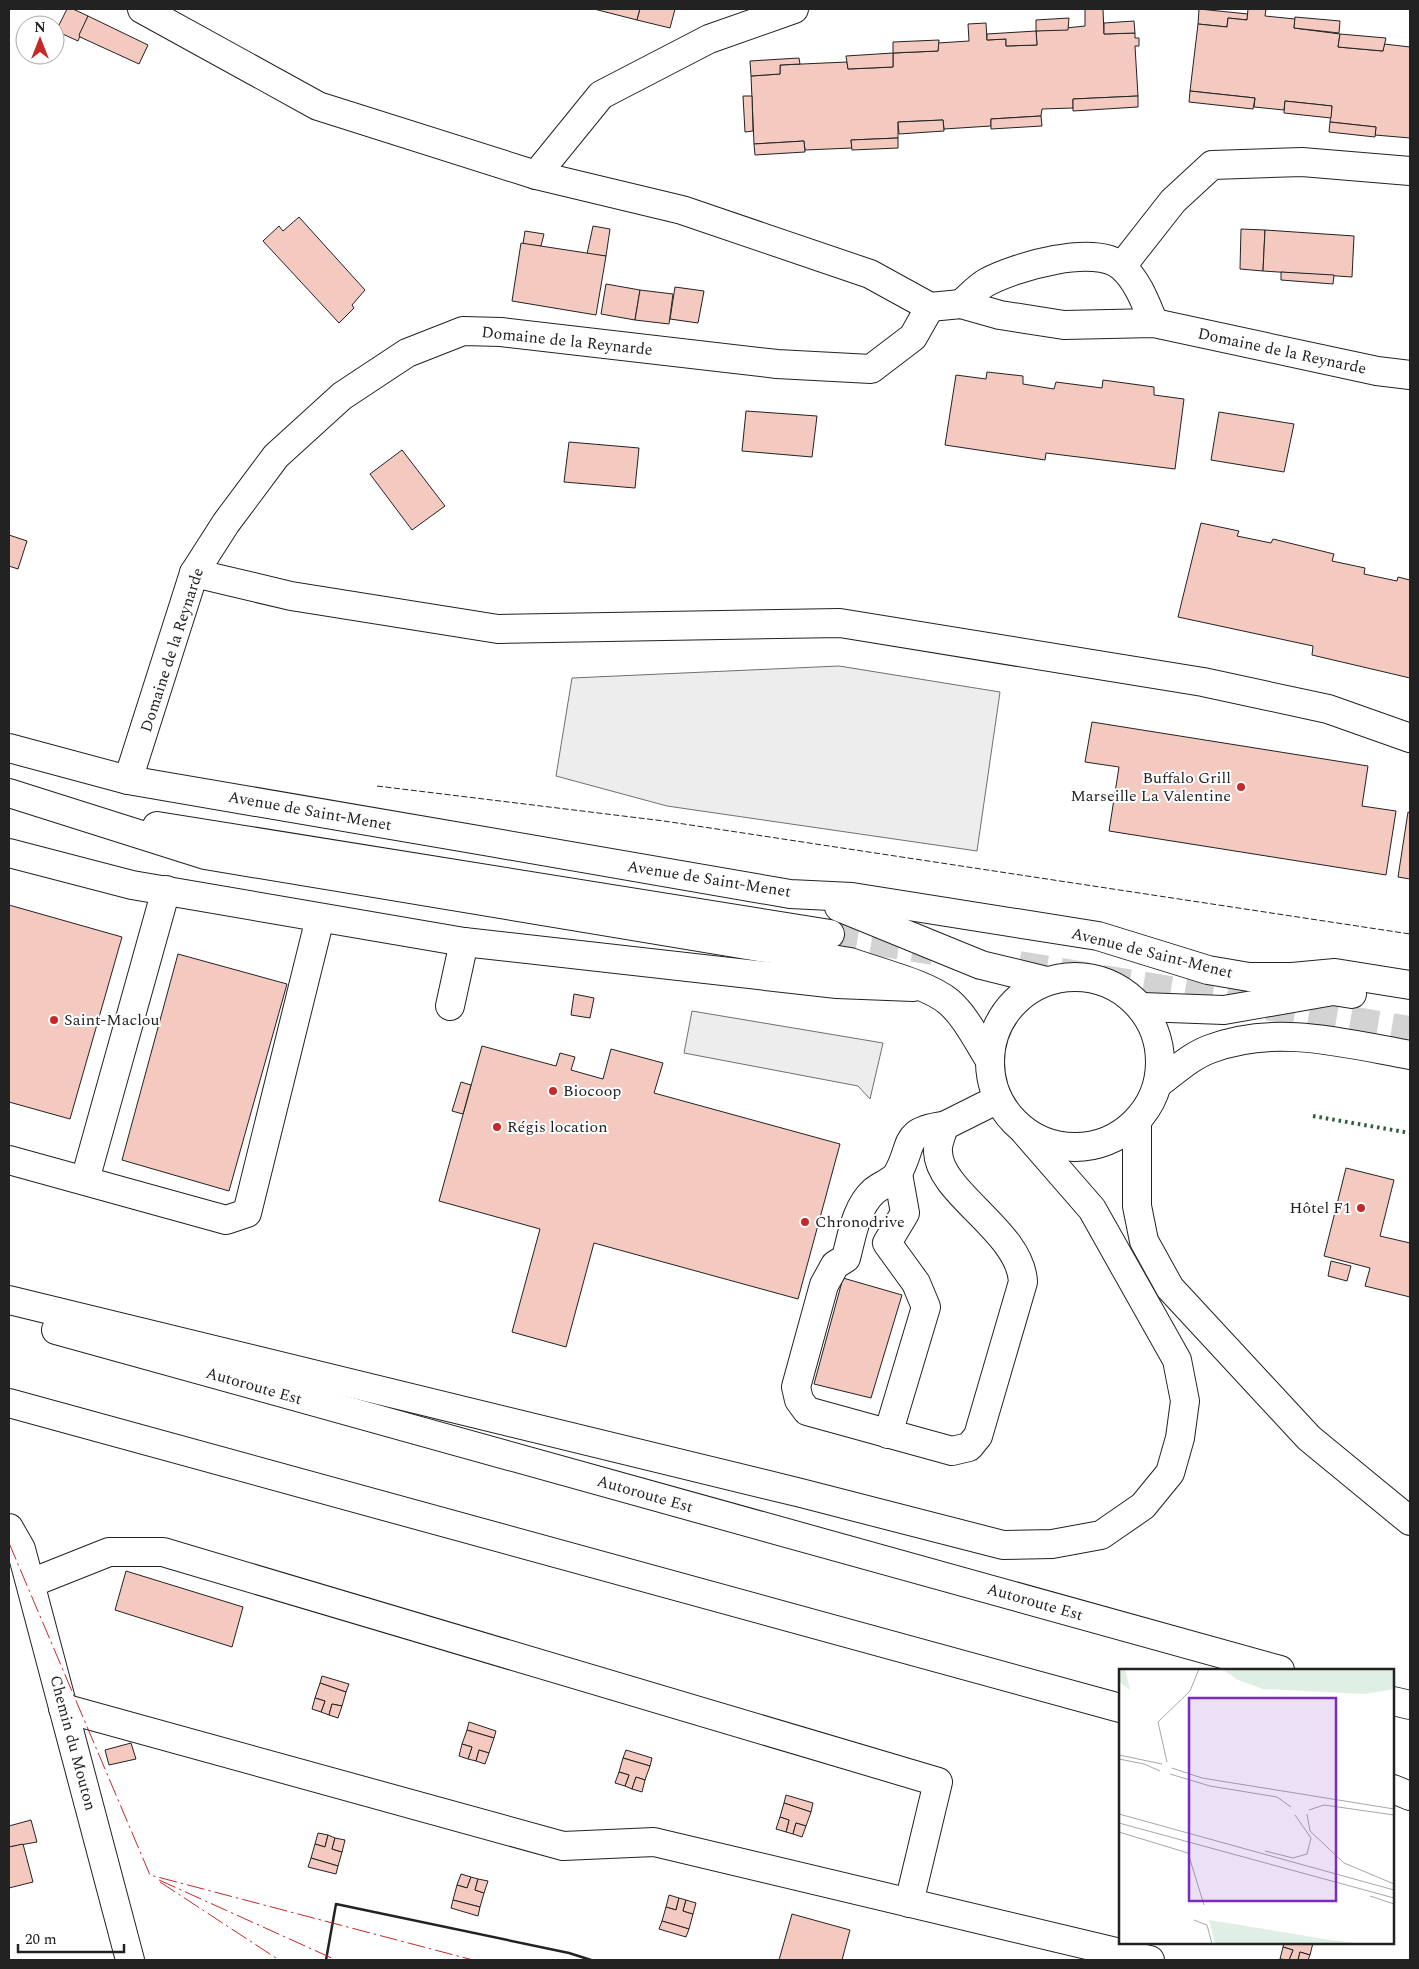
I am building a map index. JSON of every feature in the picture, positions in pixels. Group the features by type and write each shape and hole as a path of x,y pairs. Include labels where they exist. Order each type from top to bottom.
{"main road":[{"path":"142,9 318,106 536,175 701,217 870,274 930,307"},
{"path":"536,175 601,95 709,39 794,9"},
{"path":"1122,266 1173,201 1212,166 1302,162 1410,171"},
{"path":"961,304 986,282 1029,265 1076,258 1104,258 1122,266 1142,295 1154,323"},
{"name":"Domaine de la Reynarde","path":"128,780 194,573 226,523 282,450 342,396 407,353 463,331 501,332 777,364 871,369 913,337 930,307 961,304 1000,315 1064,325 1154,323 1377,371 1410,375"},
{"path":"194,573 291,596 498,629 840,623 1203,682 1328,710 1410,738"},
{"name":"Avenue de Saint-Menet","path":"9,748 128,780 790,894 852,897 1098,936 1208,970 1250,977 1335,974 1410,985"},
{"path":"9,793 205,855 850,962 922,987 949,1002 968,1025 989,1058"},
{"path":"69,813 830,934"},
{"path":"9,853 132,885 464,942 837,984 922,987"},
{"path":"85,1180 166,890"},
{"path":"790,894 841,907 981,965 1047,981"},
{"path":"9,1160 226,1220 247,1213 320,918"},
{"path":"450,1006 464,942"},
{"path":"9,1300 782,1488 1003,1545 1052,1544 1101,1535 1143,1506 1170,1473 1180,1438 1185,1401 1177,1360 1092,1209 1025,1132 998,1099 992,1084 989,1058 998,1026 1018,998 1047,981 1072,976 1098,979 1122,990 1142,1007 1155,1030 1161,1056 1159,1083 1150,1104 1137,1120 1111,1140 1082,1147 1052,1145 1025,1132"},
{"path":"1142,1007 1224,1010 1333,991 1410,1000"},
{"path":"1159,1083 1208,1050 1243,1039 1305,1037 1410,1055"},
{"path":"888,1434 926,1307 916,1283 887,1243 905,1213 898,1174 909,1142 925,1128 944,1126 998,1099"},
{"path":"1137,1120 1137,1206 1140,1224 1144,1241 1170,1288 1309,1438 1410,1520"},
{"path":"898,1174 873,1192 857,1217 846,1258 835,1265 824,1285 796,1387 798,1400 807,1411 952,1451 969,1447 978,1436 1023,1282 1022,1269 1010,1246 943,1172 938,1152 944,1126"},
{"name":"Autoroute Est","path":"9,1318 1276,1669"},
{"path":"9,1403 1119,1708"},
{"name":"Chemin du Mouton","path":"9,1528 22,1549 130,1960"},
{"path":"30,1583 110,1552 162,1552 938,1782 909,1903"},
{"path":"1394,1701 1410,1706"},
{"path":"63,1708 563,1846 654,1842 1150,1960"},
{"path":"1394,1782 1410,1787"},
{"path":"1394,1790 1410,1796"}],"shaded area":[{"path":"839,666 1000,692 977,851 667,806 556,776 572,678"},
{"path":"692,1011 883,1043 870,1099 858,1086 684,1053"}],"building":[{"path":"67,9 73,9 88,16 78,41 65,35 64,15"},
{"path":"594,9 640,9 637,20"},
{"path":"640,9 675,9 670,28 637,20"},
{"path":"1085,9 1103,9 1104,34 1135,33 1135,38 1139,38 1139,46 1135,46 1138,96 1073,99 1073,108 1042,109 1041,116 991,119 991,126 944,129 943,120 898,122 898,138 851,140 852,148 805,150 804,141 754,144 751,76 780,74 780,65 847,62 848,69 893,67 893,53 938,51 938,43 969,41 968,24 986,23 987,40 1006,39 1006,46 1037,45 1036,31 1085,26"},
{"path":"1199,9 1248,14 1247,20 1228,18 1227,27 1198,24"},
{"path":"1248,9 1266,9 1265,16 1295,19 1294,28 1340,34 1338,47 1383,51 1384,44 1410,47 1410,138 1375,135 1376,127 1330,122 1332,106 1285,101 1284,110 1254,107 1255,98 1190,91 1198,24 1227,27 1228,18 1247,20"},
{"path":"88,16 148,45 139,64 80,37 79,35"},
{"path":"1295,17 1340,21 1339,33 1294,28"},
{"path":"1069,18 1068,30 1036,31 1036,20"},
{"path":"1134,21 1135,33 1104,34 1104,23"},
{"path":"1036,31 1037,45 1006,46 1006,39 987,40 987,34"},
{"path":"1340,34 1386,38 1383,51 1338,47"},
{"path":"939,40 938,51 893,53 893,42"},
{"path":"893,53 893,67 848,69 846,56"},
{"path":"799,58 800,64 780,65 780,74 751,76 750,61"},
{"path":"1190,91 1255,98 1253,109 1189,102"},
{"path":"743,96 752,96 753,131 745,132"},
{"path":"1138,96 1138,107 1073,111 1073,99"},
{"path":"1285,101 1332,106 1331,118 1284,113"},
{"path":"1041,116 1042,126 991,129 991,119"},
{"path":"943,120 944,131 899,134 898,122"},
{"path":"1330,122 1376,127 1375,137 1329,132"},
{"path":"898,138 898,148 852,150 851,140"},
{"path":"804,141 805,152 755,155 754,144"},
{"path":"299,217 365,290 352,305 354,308 339,323 263,241 279,226 283,231"},
{"path":"593,226 610,229 606,256 587,254"},
{"path":"1241,229 1265,230 1263,271 1240,269"},
{"path":"1265,230 1354,236 1352,277 1263,271"},
{"path":"525,231 544,234 541,246 523,244"},
{"path":"521,243 606,256 596,315 512,301"},
{"path":"1281,272 1334,275 1333,284 1281,280"},
{"path":"606,284 640,290 635,320 601,314"},
{"path":"675,287 704,291 698,323 670,319"},
{"path":"640,290 673,294 669,324 635,320"},
{"path":"987,372 1023,376 1023,384 1054,389 1056,382 1102,388 1103,380 1154,387 1154,395 1184,399 1175,469 1046,453 1045,460 945,445 956,375 986,379"},
{"path":"746,411 817,416 812,457 742,451"},
{"path":"1219,412 1294,424 1284,472 1211,460"},
{"path":"569,442 639,448 635,488 564,482"},
{"path":"402,450 445,506 412,530 370,474"},
{"path":"1201,523 1239,531 1237,536 1271,543 1273,539 1334,554 1332,561 1365,568 1364,574 1397,581 1398,577 1410,580 1410,678 1312,655 1313,646 1178,617"},
{"path":"9,535 27,541 18,569 9,566"},
{"name":"Buffalo Grill Marseille La Valentine","path":"1092,722 1368,766 1362,806 1396,811 1386,875 1109,831 1119,767 1085,762"},
{"path":"1408,812 1410,813 1410,879 1398,877"},
{"name":"Saint-Maclou","path":"9,905 122,937 70,1119 9,1102"},
{"path":"178,954 287,984 229,1191 122,1160"},
{"path":"574,994 594,998 590,1018 571,1015"},
{"path":"482,1046 556,1066 560,1053 575,1057 571,1070 603,1079 611,1049 663,1063 654,1093 840,1144 798,1299 594,1243 566,1347 512,1332 540,1229 439,1201"},
{"path":"461,1082 471,1085 463,1114 452,1111"},
{"name":"Hôtel F1","path":"1346,1168 1394,1180 1380,1236 1410,1243 1410,1297 1365,1286 1370,1268 1324,1256"},
{"path":"1331,1261 1351,1266 1347,1281 1328,1276"},
{"path":"843,1278 902,1295 871,1398 814,1384"},
{"path":"126,1571 243,1607 232,1647 115,1610"},
{"path":"322,1676 349,1684 346,1692 320,1683"},
{"path":"320,1683 346,1692 342,1706 332,1704 329,1715 321,1712 325,1701 315,1698"},
{"path":"315,1698 325,1701 321,1712 312,1709"},
{"path":"332,1704 342,1706 338,1718 329,1715"},
{"path":"469,1722 496,1731 494,1738 467,1730"},
{"path":"467,1730 494,1738 489,1753 479,1750 476,1761 468,1759 472,1747 462,1744"},
{"path":"131,1743 136,1759 109,1765 105,1750"},
{"path":"462,1744 472,1747 468,1759 459,1756"},
{"path":"479,1750 489,1753 485,1764 476,1761"},
{"path":"626,1750 652,1758 650,1766 623,1758"},
{"path":"623,1758 650,1766 645,1780 636,1777 632,1789 625,1786 629,1775 619,1772"},
{"path":"619,1772 629,1775 625,1786 615,1783"},
{"path":"636,1777 645,1780 642,1792 632,1789"},
{"path":"786,1795 813,1803 811,1812 784,1803"},
{"path":"784,1803 811,1812 806,1826 796,1823 793,1834 786,1832 789,1820 780,1817"},
{"path":"780,1817 789,1820 786,1832 776,1829"},
{"path":"31,1820 37,1842 9,1847 9,1826"},
{"path":"796,1823 806,1826 802,1837 793,1834"},
{"path":"318,1833 328,1835 325,1847 315,1844"},
{"path":"328,1835 335,1838 332,1849 342,1852 338,1866 311,1858 315,1844 325,1847"},
{"path":"335,1838 345,1840 342,1852 332,1849"},
{"path":"23,1844 33,1882 9,1888 9,1847"},
{"path":"311,1858 338,1866 336,1874 308,1867"},
{"path":"461,1874 471,1877 467,1888 457,1885"},
{"path":"471,1877 478,1879 475,1890 484,1893 480,1907 453,1900 457,1885 467,1888"},
{"path":"478,1879 488,1881 484,1893 475,1890"},
{"path":"669,1895 679,1898 676,1910 666,1907"},
{"path":"679,1898 686,1900 683,1911 693,1914 689,1929 662,1921 666,1907 676,1910"},
{"path":"453,1900 480,1907 478,1916 451,1908"},
{"path":"686,1900 696,1903 693,1914 683,1911"},
{"path":"792,1914 850,1930 842,1960 779,1960"},
{"path":"662,1921 689,1929 686,1937 659,1929"},
{"path":"1284,1944 1313,1944 1310,1955 1300,1952 1298,1960 1289,1960 1293,1950 1283,1947"},
{"path":"1283,1947 1293,1950 1289,1960 1280,1959"},
{"path":"1300,1952 1310,1955 1308,1960 1298,1960"}],"tunnel":[{"path":"830,934 933,951"},
{"path":"1019,965 1410,1030"}],"hedge":[{"path":"1313,1116 1410,1133"}],"fence":[{"path":"377,786 664,821 1410,934"}],"wall":[{"path":"326,1960 336,1904 569,1953 591,1960"}],"power":[{"path":"9,1543 150,1875 473,1960"},
{"path":"159,1880 336,1960"},
{"path":"160,1882 279,1960"}],"place":[{"name":"Buffalo Grill Marseille La Valentine","path":"1241,787"},
{"name":"Saint-Maclou","path":"54,1020"},
{"name":"Biocoop","path":"553,1091"},
{"name":"Régis location","path":"497,1127"},
{"name":"Hôtel F1","path":"1361,1208"},
{"name":"Chronodrive","path":"805,1222"}]}
